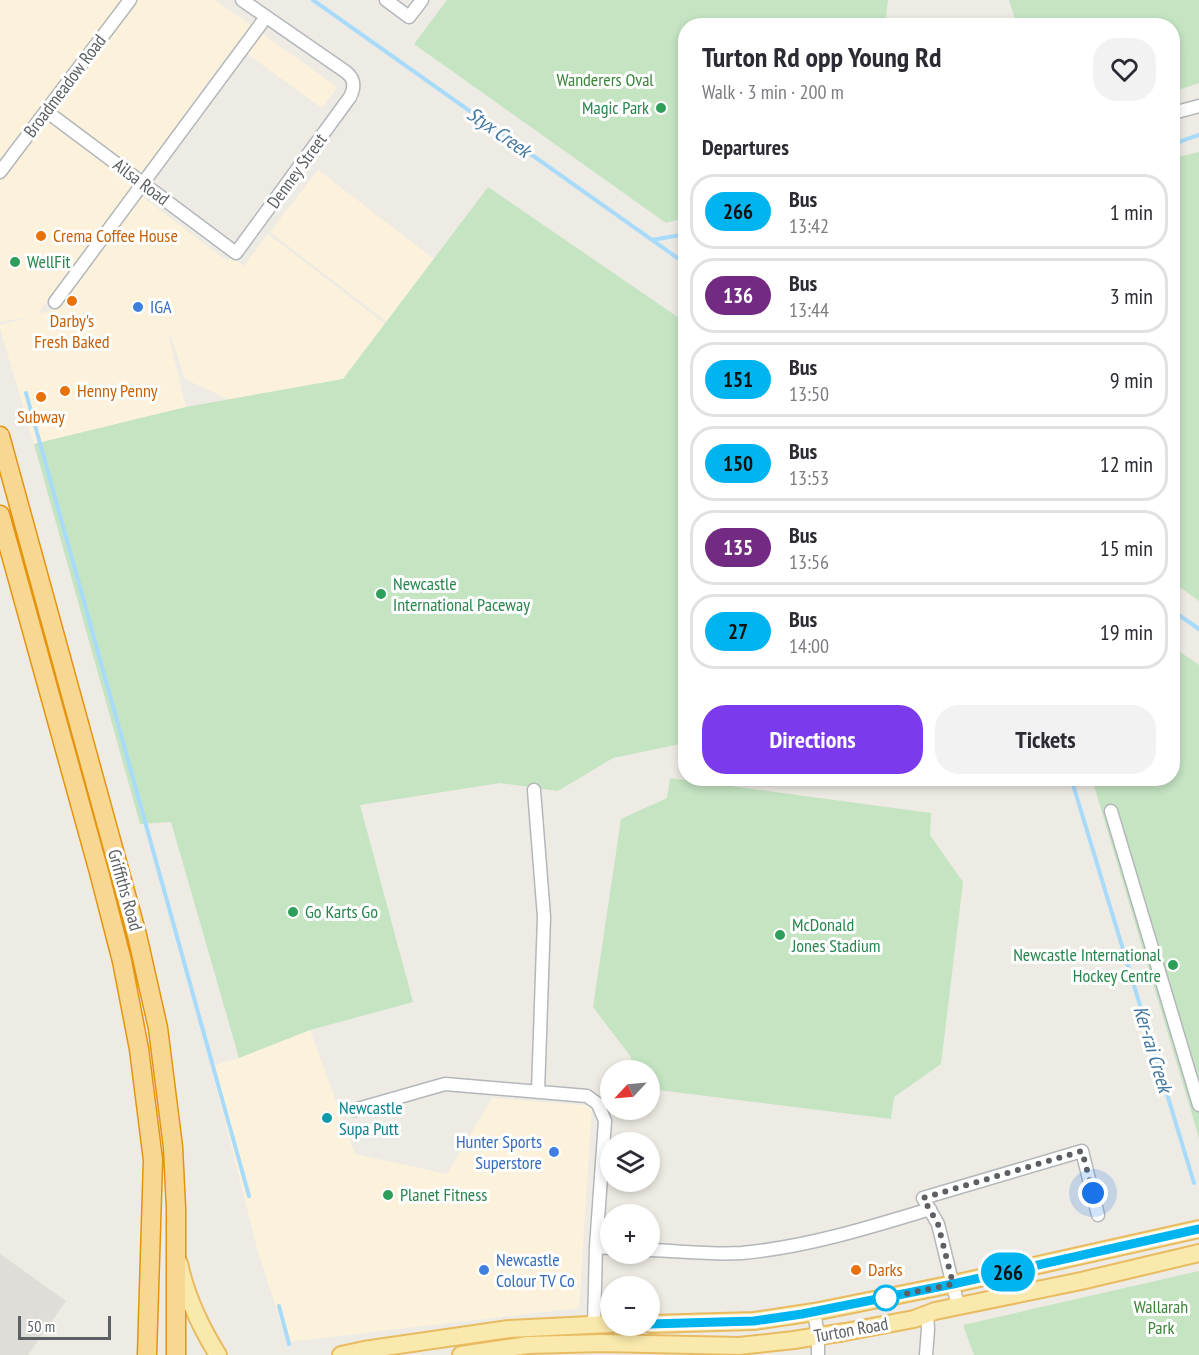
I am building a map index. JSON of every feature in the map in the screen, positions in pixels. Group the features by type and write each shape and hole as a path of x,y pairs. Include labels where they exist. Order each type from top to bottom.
{"highway":[{"name":"Griffiths Road","path":"0,436 137,935 158,1028 173,1147 177,1242 176,1355"},
{"name":"Griffiths Road","path":"0,515 122,961 139,1049 153,1160 147,1355"},
{"path":"86,823 104,817"}],"main road":[{"name":"Turton Road","path":"660,1324 754,1321 814,1312 953,1284 1199,1229"},
{"path":"177,1242 180,1266 189,1300 218,1355"},
{"name":"Turton Road","path":"461,1355 528,1345 602,1343 733,1350 772,1349 818,1336 914,1319 958,1306 1081,1281 1199,1253"},
{"path":"341,1355 509,1329 600,1325"},
{"path":"137,1355 147,1327"}],"street":[{"name":"Broadmeadow Road","path":"0,172 130,0"},
{"path":"55,302 266,17 242,0"},
{"path":"386,0 410,17 422,0"},
{"name":"Denney Street","path":"236,254 350,97 354,86 346,72 266,17"},
{"path":"1180,111 1199,106"},
{"name":"Ailsa Road","path":"46,111 236,254"},
{"path":"534,790 544,917 538,1092"},
{"path":"1111,811 1199,1105"},
{"path":"354,1110 445,1083 587,1096 598,1104 605,1121 596,1247 600,1299"},
{"path":"958,1306 938,1224 923,1198 1082,1151 1098,1215"},
{"path":"660,1250 739,1253 755,1251 844,1235 930,1209"},
{"path":"596,1247 600,1247"},
{"path":"814,1312 818,1355"},
{"path":"926,1355 927,1314"}],"shaded area":[{"path":"0,0 215,0 337,87 322,108 235,45 38,314 54,310 140,195 227,261 194,306 231,257 244,266 268,234 385,324 343,379 230,400 185,379 171,336 169,338 186,407 34,444 0,328 0,325 33,316 0,322"},
{"path":"318,170 434,259 387,322 270,232"},
{"path":"310,1030 355,1154 447,1174 492,1098 592,1106 579,1308 287,1342 258,1252 211,1066 239,1058"},
{"path":"0,1254 66,1301 28,1355 0,1355"}],"green space":[{"name":"Wanderers Oval","path":"447,0 888,0 886,18 678,18 678,220 666,223 414,44"},
{"path":"1009,0 1199,0 1199,83 1180,90 1180,18 1015,18"},
{"path":"1199,152 1199,601 1180,587 1180,156"},
{"name":"Newcastle International Paceway","path":"488,187 678,317 678,744 613,758 558,791 500,783 360,805 413,1002 310,1030 239,1058 171,822 140,824 34,444 186,407 343,379"},
{"name":"Newcastle International Hockey Centre","path":"1180,652 1199,665 1199,1138 1094,786 1180,786"},
{"name":"McDonald Jones Stadium","path":"670,778 678,779 678,786 730,786 931,813 930,835 963,882 941,1064 894,1097 891,1119 660,1090 660,1060 631,1060 593,1007 621,819 667,798"},
{"name":"Wallarah Park","path":"1199,1271 1199,1355 974,1355 963,1325"}],"waterway":[{"name":"Styx Creek","path":"313,0 678,258"},
{"path":"1180,142 1199,135"},
{"path":"652,240 678,235"},
{"path":"26,393 249,1196"},
{"name":"Styx Creek","path":"1180,616 1199,629"},
{"name":"Ker-rai Creek","path":"1073,786 1194,1183"},
{"path":"279,1306 289,1344"}],"bus line":[{"name":"266","path":"660,1324 754,1321 802,1314 953,1284 1199,1229"}],"place":[{"name":"Magic Park","path":"661,108"},
{"name":"Crema Coffee House","path":"41,236"},
{"name":"WellFit","path":"15,262"},
{"name":"Darby's Fresh Baked","path":"72,301"},
{"name":"IGA","path":"138,307"},
{"name":"Henny Penny","path":"65,391"},
{"name":"Subway","path":"41,397"},
{"name":"Newcastle International Paceway","path":"381,594"},
{"name":"Go Karts Go","path":"293,912"},
{"name":"McDonald Jones Stadium","path":"780,935"},
{"name":"Newcastle International Hockey Centre","path":"1173,965"},
{"name":"Newcastle Supa Putt","path":"327,1118"},
{"name":"Hunter Sports Superstore","path":"554,1152"},
{"name":"Planet Fitness","path":"388,1195"},
{"name":"Newcastle Colour TV Co","path":"484,1270"},
{"name":"Darks","path":"856,1270"}],"route":[{"path":"886,1298 953,1284 938,1224 923,1198 1082,1151 1093,1193"}]}
